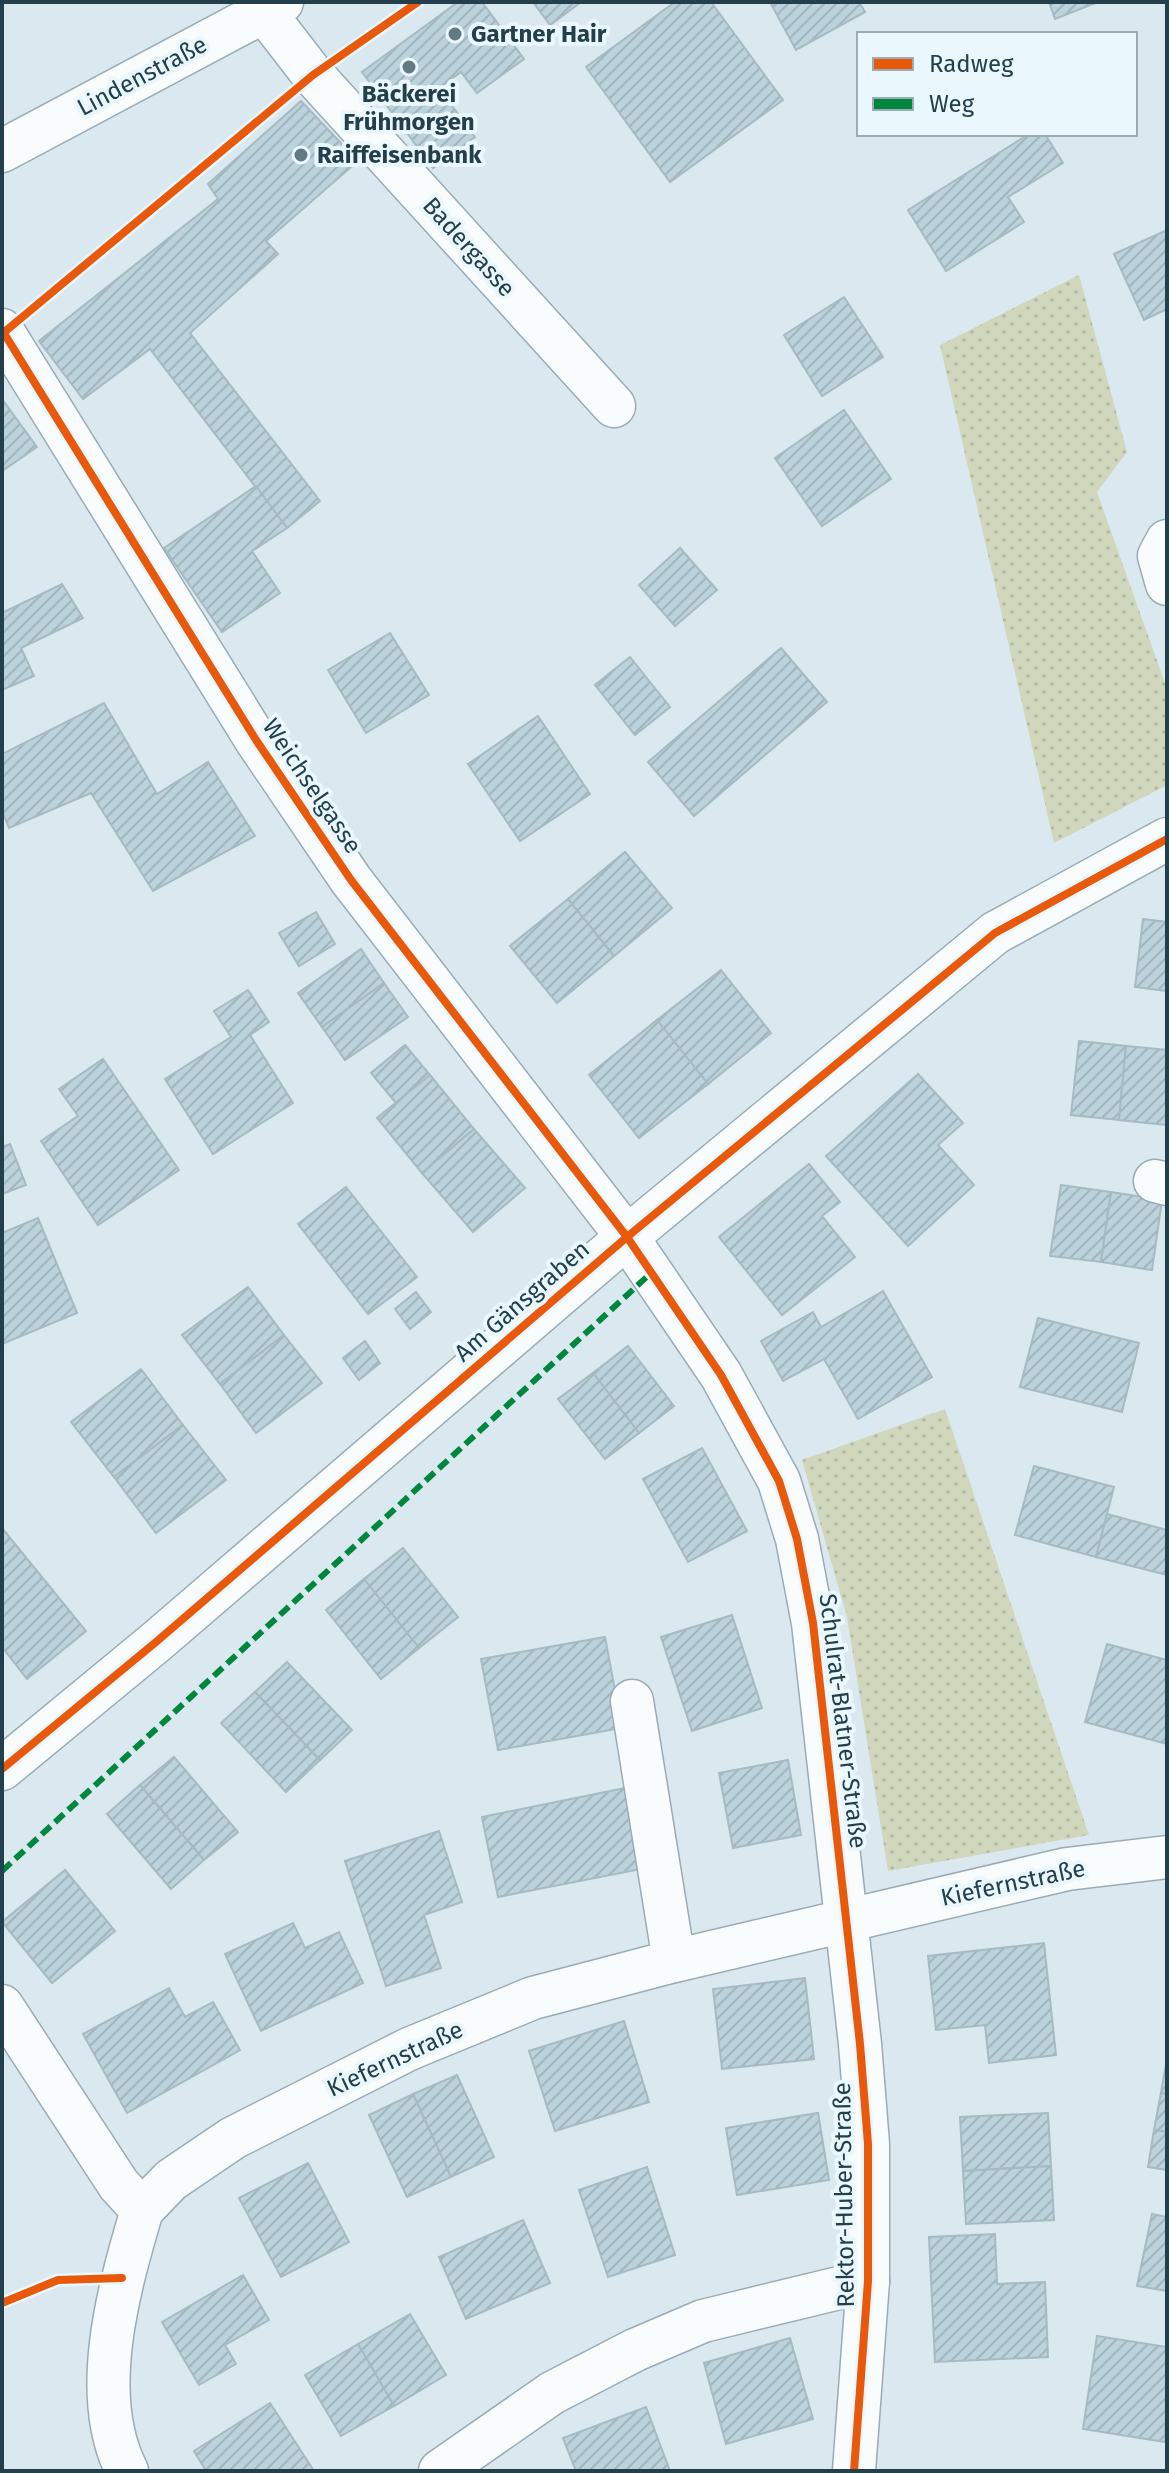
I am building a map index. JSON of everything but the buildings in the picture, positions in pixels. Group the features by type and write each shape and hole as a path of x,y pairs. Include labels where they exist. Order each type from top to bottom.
{"street":[{"name":"Lindenstraße","path":"2,151 273,7"},
{"name":"Badergasse","path":"273,7 313,75 614,406"},
{"name":"Weichselgasse","path":"2,330 256,740 342,867 627,1237"},
{"path":"1167,541 1159,556 1167,584"},
{"name":"Am Gänsgraben","path":"2,1769 156,1642 627,1237 995,933 1167,839"},
{"name":"Schulrat-Blatner-Straße","path":"627,1237 721,1375 779,1481 797,1539 813,1623 847,1920"},
{"path":"632,1701 674,1961"},
{"name":"Kiefernstraße","path":"142,2210 171,2180 233,2138 409,2049 533,1998 674,1961 1067,1869 1167,1857"},
{"name":"Rektor-Huber-Straße","path":"847,1920 868,2144 868,2281 854,2471"},
{"path":"2,2006 119,2185 142,2210 122,2278 107,2403 117,2451 127,2471"},
{"path":"440,2471 552,2393 635,2350 703,2321 868,2281"}],"green space":[{"path":"1079,275 1127,452 1097,492 1167,689 1167,785 1054,843 940,345"},
{"path":"945,1409 1089,1835 888,1871 847,1617 802,1460"}],"marked path":[{"path":"2,1871 651,1273"}],"cycle path":[{"path":"2,334 313,75 418,2"},
{"path":"2,330 256,740 351,880 627,1237 721,1375 779,1481 797,1539 813,1623 860,2044 868,2144 868,2281 854,2471"},
{"path":"2,1769 156,1642 627,1237 995,933 1167,839"},
{"path":"2,2303 58,2280 122,2278"}],"place":[{"name":"Gartner Hair","path":"455,34"},
{"name":"Bäckerei Frühmorgen","path":"409,67"},
{"name":"Raiffeisenbank","path":"301,155"}]}
